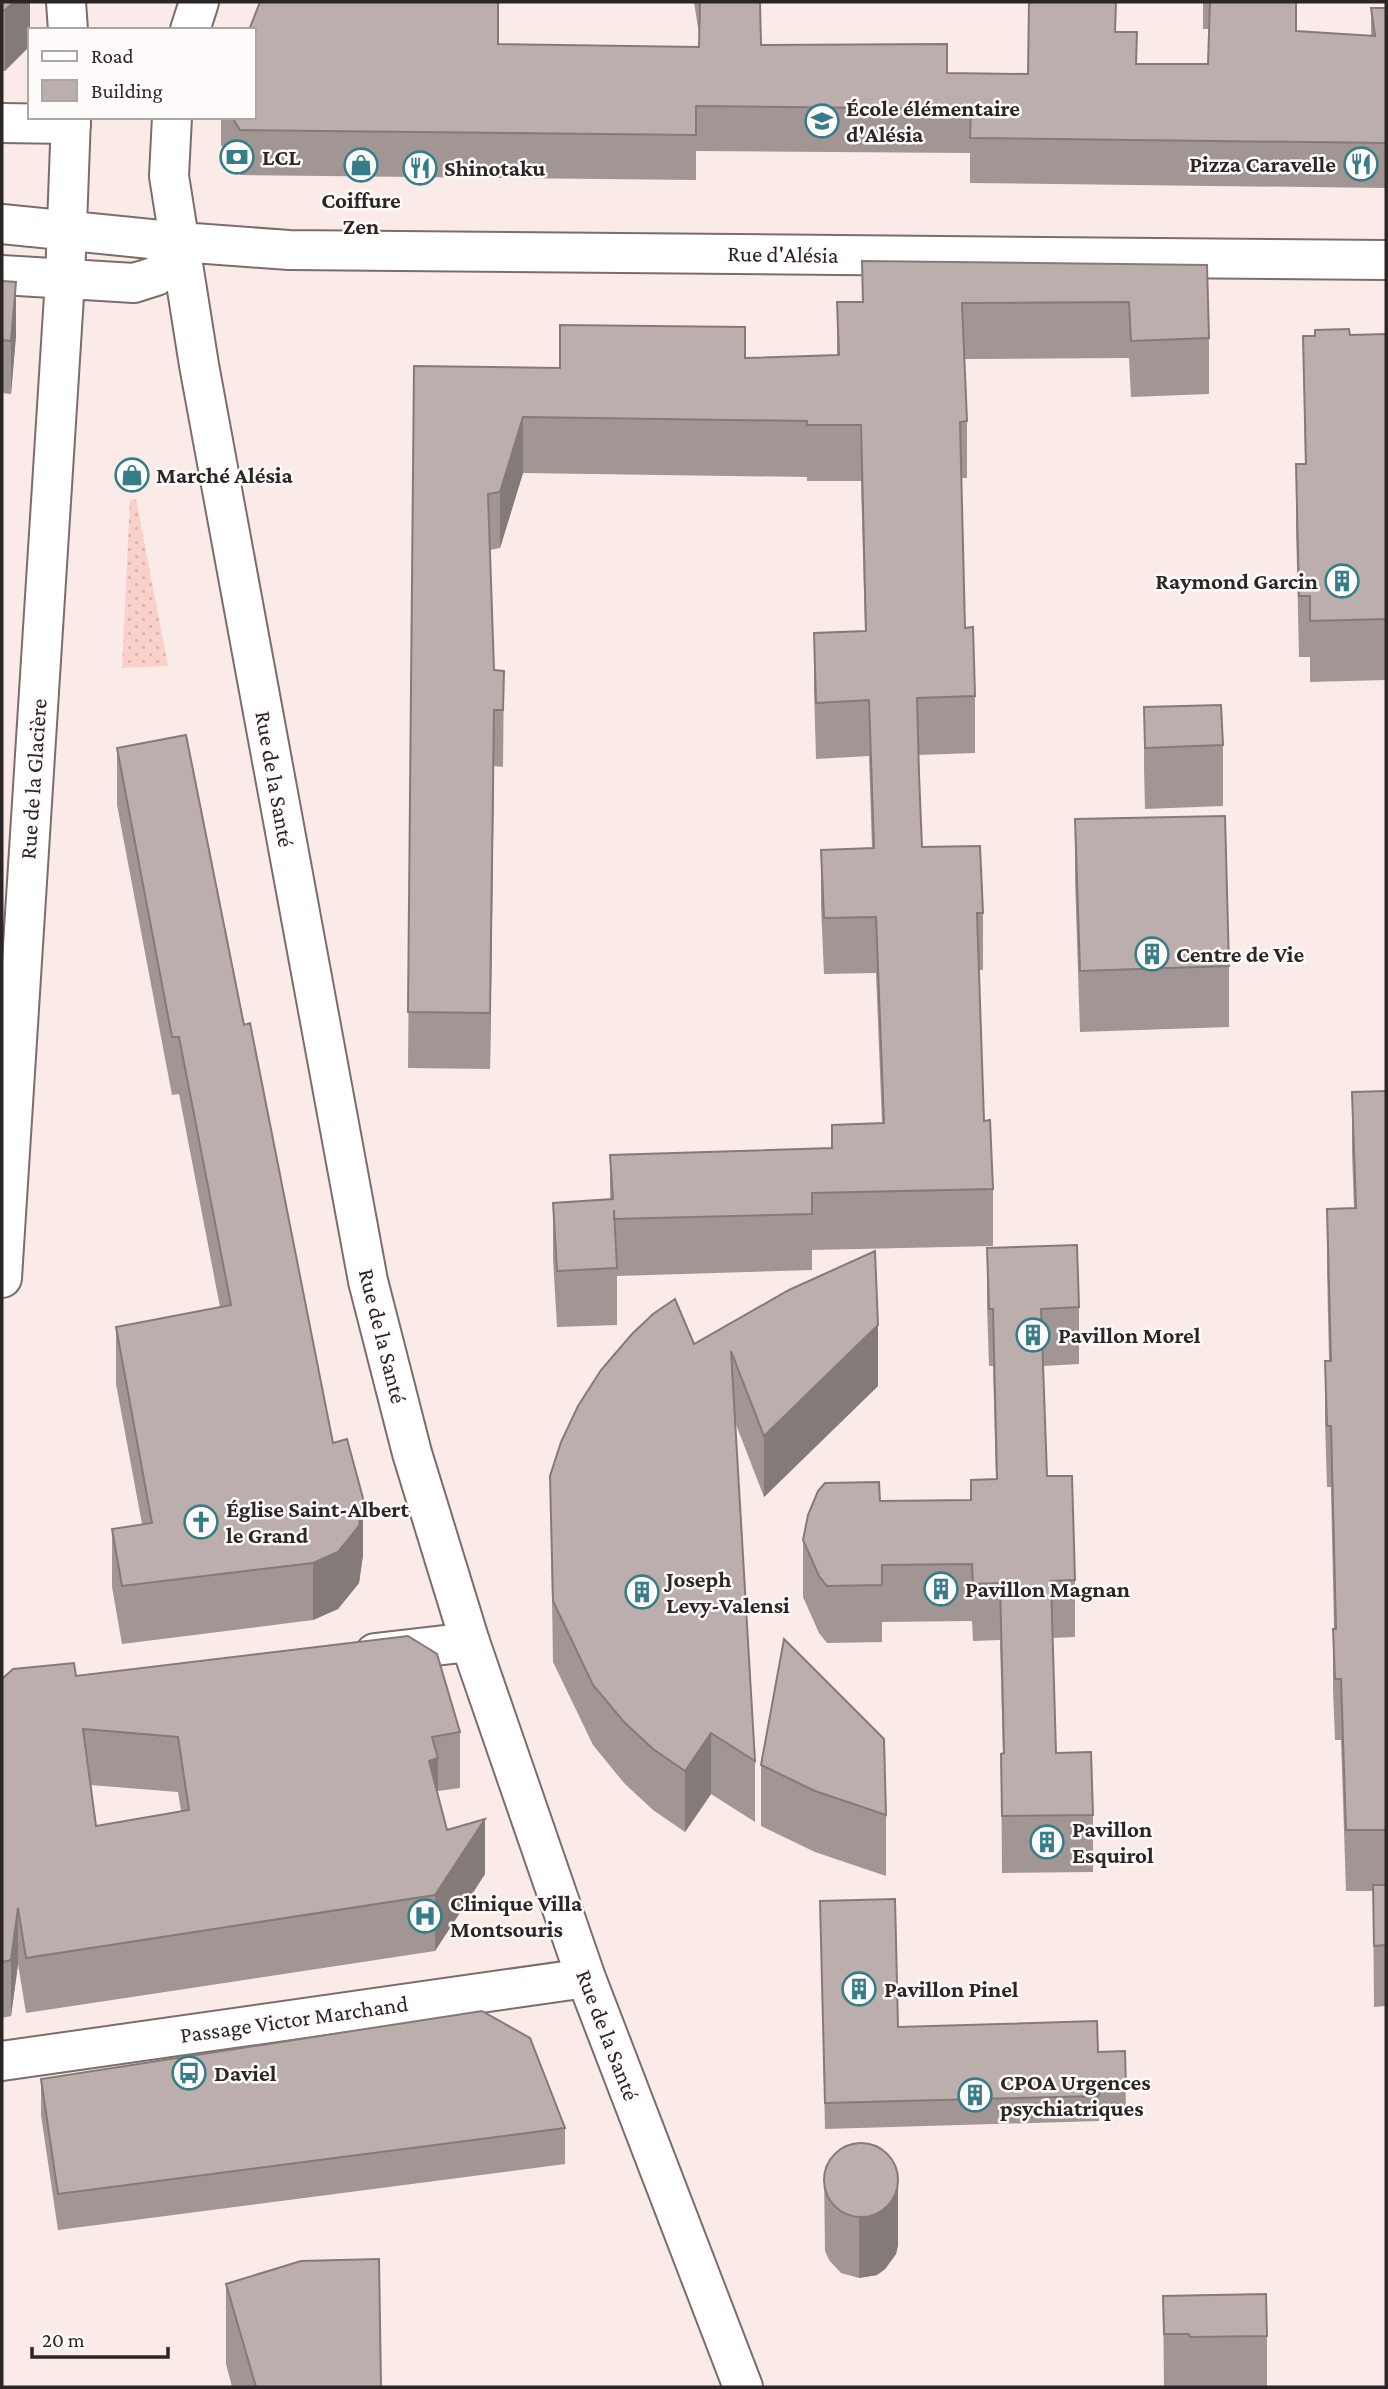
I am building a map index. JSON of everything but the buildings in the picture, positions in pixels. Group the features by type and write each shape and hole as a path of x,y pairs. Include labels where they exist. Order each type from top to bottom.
{"street":[{"path":"66,2 68,28"},
{"path":"191,28 199,2"},
{"name":"Rue de la Santé","path":"172,119 169,176 206,410 368,1281 412,1453 470,1642 586,1978 743,2387"},
{"path":"2,123 71,121"},
{"name":"Rue de la Glacière","path":"2,1278 65,280 71,121"},
{"name":"Rue d'Alésia","path":"2,225 289,250 1386,260"},
{"path":"2,275 134,283 156,276 164,270 180,242"},
{"path":"342,1657 470,1642"},
{"name":"Passage Victor Marchand","path":"2,2061 586,1978"}],"shaded area":[{"path":"136,499 168,666 122,668 130,500"}],"place":[{"name":"École élémentaire d'Alésia","path":"822,121"},
{"name":"LCL","path":"237,157"},
{"name":"Pizza Caravelle","path":"1361,164"},
{"name":"Coiffure Zen","path":"361,165"},
{"name":"Shinotaku","path":"420,168"},
{"name":"Marché Alésia","path":"132,475"},
{"name":"Raymond Garcin","path":"1342,581"},
{"name":"Centre de Vie","path":"1152,954"},
{"name":"Pavillon Morel","path":"1033,1335"},
{"name":"Église Saint-Albert le Grand","path":"201,1522"},
{"name":"Pavillon Magnan","path":"941,1589"},
{"name":"Joseph Levy-Valensi","path":"642,1592"},
{"name":"Pavillon Esquirol","path":"1047,1842"},
{"name":"Clinique Villa Montsouris","path":"425,1916"},
{"name":"Pavillon Pinel","path":"859,1989"},
{"name":"Daviel","path":"189,2073"},
{"name":"CPOA Urgences psychiatriques","path":"975,2095"}]}
